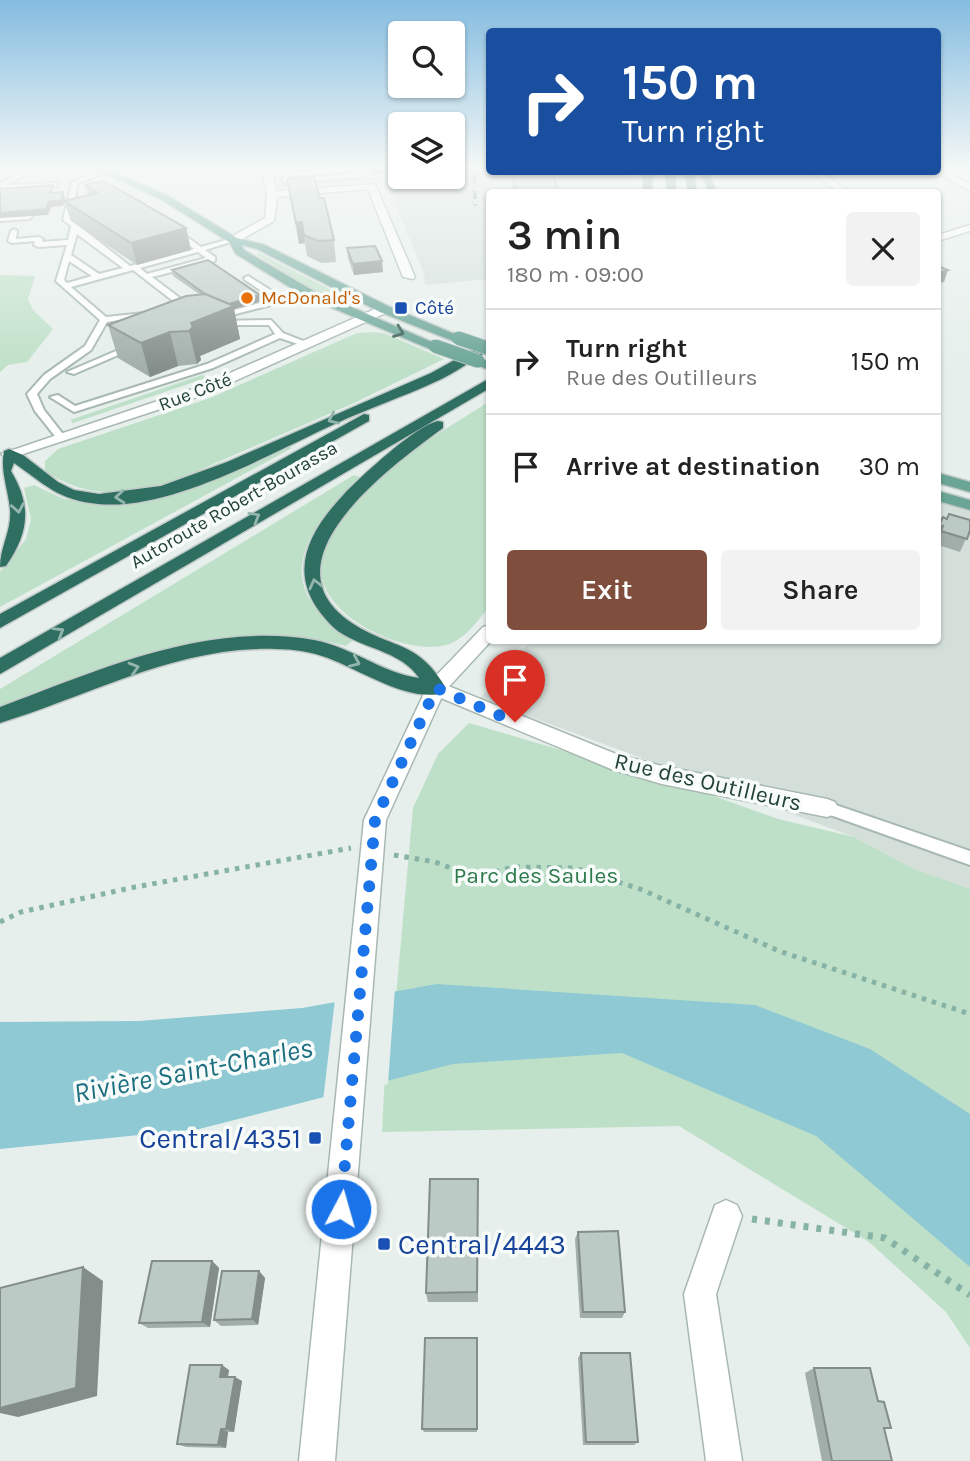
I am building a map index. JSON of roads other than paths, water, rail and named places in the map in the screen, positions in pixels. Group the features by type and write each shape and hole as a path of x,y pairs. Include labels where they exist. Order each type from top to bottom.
{"highway":[{"name":"Autoroute Robert-Bourassa","path":"0,622 486,349"},
{"path":"0,562 17,536 21,520 14,488 3,471 5,455 27,461 40,479 71,495 112,498 153,492 219,469 441,374"},
{"name":"Autoroute Robert-Bourassa","path":"0,667 486,384"},
{"path":"436,688 415,659 337,621 315,591 312,565 315,547 326,526 344,502 447,418 460,398"},
{"path":"0,715 183,654 253,643 315,647 400,681 436,688"}],"main road":[{"path":"225,235 233,240 261,247 384,309 458,338 486,346"},
{"path":"233,240 240,252 267,269 363,318 486,365"},
{"path":"941,479 966,486"},
{"path":"941,497 963,503"}],"street":[{"path":"233,240 241,235"},
{"path":"392,235 409,277"},
{"name":"Rue Côté","path":"5,455 163,405 234,377 384,309"},
{"path":"317,1461 375,820 436,688 486,635"},
{"name":"Rue des Outilleurs","path":"436,688 611,761 662,775 827,808"},
{"path":"724,1461 700,1294 726,1216"}],"lane":[{"path":"13,235 12,241 39,239 38,245 71,242"},
{"path":"72,235 60,281 102,325 146,324 154,316"},
{"path":"84,235 191,308 180,313 192,320"},
{"path":"147,276 212,259 183,235"},
{"path":"66,286 233,240"},
{"path":"67,256 98,277"},
{"path":"248,278 280,300 207,321 271,322 280,335 307,344"},
{"path":"61,438 40,411 32,394 47,377 88,348 102,325"},
{"path":"55,397 74,409 209,366 280,335"},
{"path":"71,372 141,344"},
{"path":"209,366 234,377"},
{"path":"963,503 966,486"},
{"path":"827,808 970,858"}],"water":[{"name":"Rivière Saint-Charles","path":"437,984 755,1005 870,1049 970,1114 970,1267 816,1136 622,1053 453,1064 199,1129 0,1149 0,1022 139,1021 302,1008"}],"place":[{"name":"McDonald's","path":"247,298"},
{"name":"Côté","path":"401,308"},
{"name":"Central/4351","path":"315,1138"},
{"name":"Central/4443","path":"384,1244"}],"park label":[{"name":"Parc des Saules","path":"536,875"}]}
